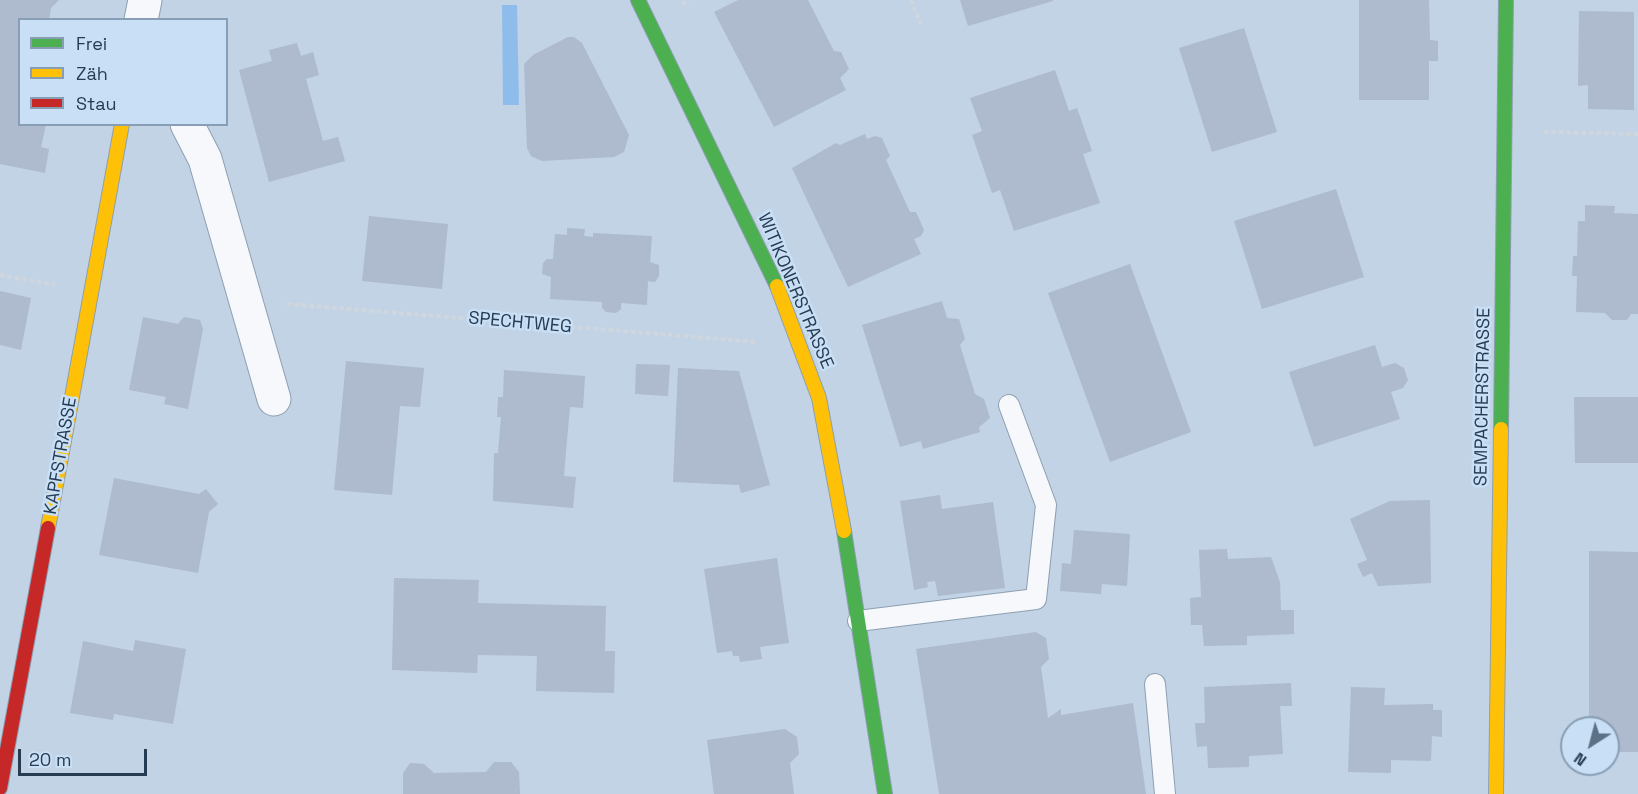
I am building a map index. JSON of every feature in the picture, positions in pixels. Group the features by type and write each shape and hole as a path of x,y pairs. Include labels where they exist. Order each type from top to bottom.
{"street":[{"path":"141,18 145,0"},
{"name":"WITIKONERSTRASSE","path":"638,0 768,266 810,369 819,398 840,505 885,794"},
{"name":"SEMPACHERSTRASSE","path":"1496,794 1506,0"},
{"name":"KAPFSTRASSE","path":"0,788 122,126"},
{"path":"188,126 205,159 274,399"}],"lane":[{"path":"858,621 1036,599 1046,505 1009,405"},
{"path":"1155,684 1165,794"}],"path":[{"path":"911,0 921,24"},
{"path":"1504,131 1638,134"},
{"path":"0,275 91,291"},
{"name":"SPECHTWEG","path":"279,304 762,343"}],"water":[{"path":"502,5 517,5 519,105 503,105"}],"building":[{"path":"0,0 59,0 51,8 49,18 18,18 18,126 46,126 41,147 49,149 45,173 0,164"},
{"path":"738,0 808,0 834,51 841,52 849,69 840,78 846,90 774,127 714,12"},
{"path":"960,0 1053,0 1053,1 968,26"},
{"path":"1359,0 1429,0 1430,40 1438,41 1438,61 1429,61 1429,100 1359,100"},
{"path":"1579,11 1634,12 1634,110 1588,109 1588,85 1578,86"},
{"path":"1244,28 1277,132 1212,152 1179,48"},
{"path":"568,37 574,37 582,43 629,135 624,152 614,157 542,161 531,156 527,148 524,64 533,55"},
{"path":"297,43 301,56 313,52 319,75 306,79 323,141 338,137 345,161 269,182 239,70 272,61 269,50"},
{"path":"1055,70 1069,111 1077,108 1092,151 1083,154 1100,203 1014,231 1000,190 992,193 972,135 982,131 970,98"},
{"path":"865,134 867,139 875,136 882,138 890,156 886,160 910,212 916,212 924,230 921,236 914,239 921,254 848,287 792,168 836,143 840,145"},
{"path":"1336,189 1364,277 1262,309 1234,221"},
{"path":"1585,205 1615,206 1614,213 1638,214 1638,314 1631,314 1627,320 1612,320 1605,313 1576,312 1577,276 1572,276 1573,256 1577,256 1578,221 1585,221"},
{"path":"369,216 448,224 442,289 362,281"},
{"path":"567,228 585,229 584,236 593,237 593,233 652,236 650,262 659,265 659,276 655,282 648,281 647,305 621,303 621,309 616,313 606,312 602,308 602,302 550,299 551,277 542,274 543,263 547,259 553,259 555,234 567,235"},
{"path":"1130,264 1191,432 1110,462 1048,293"},
{"path":"0,291 31,298 21,350 0,345"},
{"path":"942,301 947,318 959,319 965,339 960,345 975,394 984,399 990,418 979,427 980,432 923,449 921,441 900,447 862,325"},
{"path":"143,317 178,324 184,317 200,320 203,329 188,409 164,404 166,397 129,390"},
{"path":"1375,345 1382,367 1395,363 1404,368 1408,380 1403,388 1391,392 1400,419 1314,447 1289,372"},
{"path":"346,361 424,368 420,407 400,406 392,495 334,490"},
{"path":"636,364 670,365 668,396 635,394"},
{"path":"678,368 739,371 770,485 741,493 739,485 673,482"},
{"path":"504,370 585,376 583,408 570,407 567,440 564,476 576,477 573,508 493,501 494,453 498,453 501,417 497,417 498,397 503,397"},
{"path":"1574,397 1638,397 1638,463 1575,463"},
{"path":"114,478 199,494 206,489 218,504 209,512 198,573 99,555"},
{"path":"940,495 942,509 993,502 1005,588 938,596 935,581 927,582 928,587 914,590 900,501"},
{"path":"1430,500 1431,583 1378,586 1372,573 1363,577 1357,564 1367,560 1350,519 1390,501"},
{"path":"1074,530 1130,534 1127,586 1102,584 1101,594 1060,591 1062,563 1071,564"},
{"path":"1227,549 1228,559 1271,557 1280,582 1281,610 1294,610 1294,634 1247,636 1247,645 1204,646 1202,625 1191,625 1190,598 1201,597 1199,550"},
{"path":"1589,551 1638,552 1638,752 1620,752 1620,716 1589,716"},
{"path":"777,558 789,643 760,647 762,659 740,662 739,656 733,656 732,651 717,653 704,569"},
{"path":"394,578 479,580 478,603 606,606 605,651 615,651 614,693 536,691 537,656 478,655 477,673 392,670"},
{"path":"1036,632 1046,638 1049,659 1041,667 1048,718 1061,709 1061,715 1133,703 1146,794 939,794 916,649"},
{"path":"135,640 186,649 173,724 114,714 113,720 70,713 83,641 133,651"},
{"path":"1291,683 1292,706 1280,706 1283,754 1249,756 1249,767 1208,768 1207,746 1197,747 1195,723 1205,723 1204,687"},
{"path":"1351,687 1385,688 1384,705 1433,704 1433,710 1442,710 1442,737 1432,736 1431,761 1391,760 1391,773 1348,772"},
{"path":"785,729 797,737 799,754 790,763 794,794 714,794 707,740"},
{"path":"494,762 511,762 519,772 520,794 403,794 403,773 410,763 424,764 434,773 486,772"}],"traffic: fast":[{"path":"638,0 777,286"},
{"path":"1501,429 1506,0"},
{"path":"844,531 885,794"}],"traffic: slow":[{"path":"48,528 122,126"},
{"path":"777,286 819,398 844,531"},
{"path":"1496,794 1501,429"}],"traffic: jam":[{"path":"0,788 48,528"}]}
